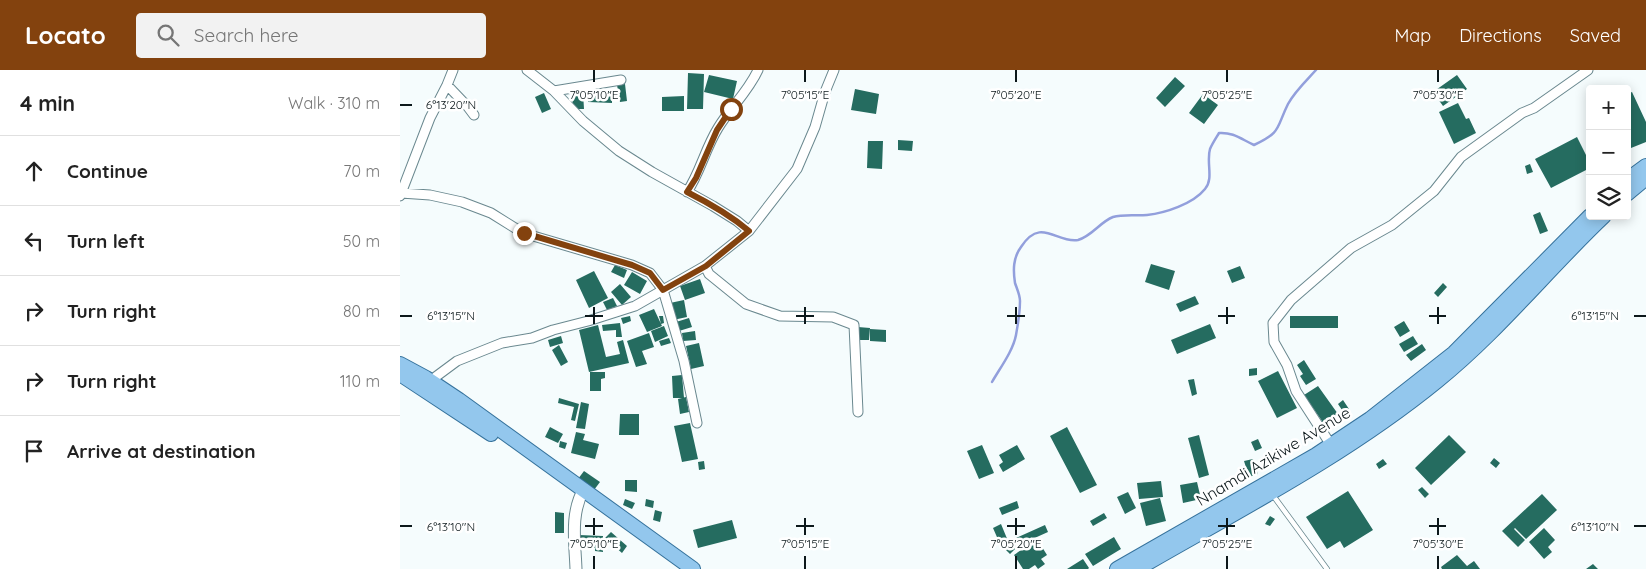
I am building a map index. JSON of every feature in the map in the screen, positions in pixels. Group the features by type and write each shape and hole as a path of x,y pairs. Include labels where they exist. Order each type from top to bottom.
{"main road":[{"path":"1631,177 1646,166"},
{"path":"1631,191 1646,178"},
{"name":"Nnamdi Azikiwe Avenue","path":"1117,569 1331,445 1370,419 1454,353 1586,220"},
{"name":"Nnamdi Azikiwe Avenue","path":"1137,569 1329,458 1403,408 1474,349 1600,220"},
{"path":"400,364 459,400 582,493 678,569"},
{"path":"400,374 582,493 692,569"}],"street":[{"path":"453,70 430,118 400,194 430,195 462,202 491,213 524,233 632,265 650,273 663,290 684,361 696,423"},
{"path":"527,70 554,91 584,121 619,151 713,206 749,231"},
{"path":"687,192 696,178 717,130 753,81 758,70"},
{"path":"430,381 458,361 502,343 532,338 635,306 706,266 749,231 797,169 815,128 825,92 834,70"},
{"path":"1331,445 1296,391 1274,342 1274,322 1291,300 1351,248 1392,226 1434,192 1461,157 1522,113 1534,108 1588,70"},
{"path":"554,91 621,80"},
{"path":"447,85 468,106 474,115"},
{"path":"706,266 709,274 746,304 780,316 833,317 854,325 858,412"},
{"path":"576,569 575,519 582,493"}],"lane":[{"path":"1271,493 1327,569"}],"building":[{"path":"688,73 704,74 703,109 687,109"},
{"path":"709,75 737,81 733,99 704,92"},
{"path":"1457,75 1467,89 1443,106 1433,92"},
{"path":"1175,77 1185,86 1165,107 1156,98"},
{"path":"625,84 627,101 620,102 617,85"},
{"path":"855,89 879,94 876,114 851,110"},
{"path":"588,90 612,91 612,103 588,102"},
{"path":"583,92 584,109 573,109 572,93"},
{"path":"1631,92 1646,122 1646,142 1631,148 1631,130"},
{"path":"544,93 551,109 542,113 535,97"},
{"path":"1203,94 1218,105 1204,124 1189,113"},
{"path":"684,96 684,111 662,111 662,97"},
{"path":"1458,103 1466,119 1469,118 1476,133 1454,144 1439,112"},
{"path":"1577,137 1586,155 1586,170 1551,188 1535,159"},
{"path":"898,140 913,141 912,151 898,150"},
{"path":"868,141 883,141 882,169 867,168"},
{"path":"1530,164 1533,172 1527,174 1525,166"},
{"path":"1540,212 1548,231 1540,234 1533,215"},
{"path":"1151,264 1175,271 1169,290 1145,282"},
{"path":"615,265 627,270 624,278 611,272"},
{"path":"1240,266 1245,278 1232,283 1227,271"},
{"path":"594,271 608,298 589,308 576,280"},
{"path":"632,272 647,281 640,294 624,285"},
{"path":"700,279 705,293 685,300 680,286"},
{"path":"1443,283 1447,287 1438,297 1434,293"},
{"path":"620,284 631,297 622,305 611,292"},
{"path":"1195,296 1199,304 1180,312 1176,304"},
{"path":"613,298 617,306 607,310 603,302"},
{"path":"684,300 687,317 673,320 670,303"},
{"path":"654,309 662,326 647,332 639,315"},
{"path":"630,316 631,321 623,324 621,318"},
{"path":"659,316 663,316 664,323 661,324"},
{"path":"1290,316 1338,316 1338,328 1290,328"},
{"path":"689,318 692,327 679,331 676,322"},
{"path":"1404,321 1410,331 1400,337 1394,327"},
{"path":"620,323 622,337 616,337 616,330 603,331 602,325"},
{"path":"1210,324 1216,338 1177,354 1171,340"},
{"path":"598,325 606,357 620,354 617,342 623,340 629,363 589,372 579,330"},
{"path":"664,326 668,336 655,342 651,331"},
{"path":"858,327 870,328 869,340 858,340"},
{"path":"870,329 886,330 886,342 870,341"},
{"path":"695,331 696,340 683,341 682,333"},
{"path":"649,333 654,347 642,351 647,364 636,367 627,341"},
{"path":"561,336 563,343 550,347 548,340"},
{"path":"1413,336 1418,344 1404,352 1399,344"},
{"path":"669,338 671,343 661,346 659,341"},
{"path":"699,343 704,366 691,369 686,346"},
{"path":"1422,344 1426,350 1411,361 1406,355"},
{"path":"559,345 568,362 561,366 552,350"},
{"path":"1304,360 1316,379 1306,385 1300,376 1303,374 1297,365"},
{"path":"1257,368 1257,375 1249,376 1249,369"},
{"path":"1278,371 1297,408 1277,418 1258,381"},
{"path":"590,372 605,372 605,378 601,379 601,391 590,391"},
{"path":"682,375 684,398 673,398 672,376"},
{"path":"1194,379 1197,394 1192,396 1188,380"},
{"path":"1318,386 1338,414 1324,424 1304,395"},
{"path":"686,397 689,412 680,414 678,399"},
{"path":"559,398 579,404 575,421 571,420 574,407 558,403"},
{"path":"1343,400 1349,409 1344,413 1338,404"},
{"path":"581,402 589,404 585,429 576,428"},
{"path":"620,414 639,414 639,435 619,435"},
{"path":"690,423 698,459 682,462 674,426"},
{"path":"550,427 563,434 558,443 545,437"},
{"path":"1067,427 1097,485 1080,493 1050,436"},
{"path":"576,432 585,434 583,440 599,444 595,459 571,453"},
{"path":"1199,435 1209,475 1199,478 1188,438"},
{"path":"1449,435 1466,452 1431,485 1415,468"},
{"path":"1258,439 1262,448 1255,451 1251,442"},
{"path":"560,441 567,443 565,449 559,447"},
{"path":"982,445 994,473 979,479 967,451"},
{"path":"1017,445 1025,459 1003,472 999,465 1003,462 999,455"},
{"path":"1494,458 1500,463 1496,468 1490,463"},
{"path":"1253,459 1258,474 1249,477 1244,461"},
{"path":"1383,459 1387,464 1379,469 1376,464"},
{"path":"704,461 705,469 699,470 698,462"},
{"path":"584,471 600,482 594,490 578,479"},
{"path":"625,480 637,480 637,492 625,491"},
{"path":"1161,481 1163,497 1139,499 1137,483"},
{"path":"1197,482 1201,499 1183,503 1180,485"},
{"path":"1422,487 1429,494 1425,498 1418,490"},
{"path":"1348,491 1373,530 1344,548 1340,541 1327,549 1306,517"},
{"path":"1128,492 1136,508 1125,514 1117,497"},
{"path":"1542,494 1557,510 1526,539 1515,528 1525,540 1518,547 1502,531"},
{"path":"1160,498 1166,521 1146,526 1140,503"},
{"path":"625,499 635,503 632,509 623,505"},
{"path":"646,499 654,501 653,508 645,506"},
{"path":"1017,501 1019,508 1002,515 999,508"},
{"path":"655,510 662,512 660,522 653,520"},
{"path":"555,512 564,513 564,533 555,533"},
{"path":"1104,513 1107,518 1093,526 1090,521"},
{"path":"1270,516 1275,519 1270,526 1265,524"},
{"path":"732,520 737,538 698,548 693,530"},
{"path":"1001,524 1008,541 1000,544 993,528"},
{"path":"1045,525 1048,532 1019,545 1016,538"},
{"path":"1544,528 1555,540 1548,547 1552,552 1544,559 1529,542"},
{"path":"611,532 627,546 622,553 605,538"},
{"path":"579,535 603,536 603,552 595,551 595,548 579,548"},
{"path":"1114,537 1121,549 1093,566 1085,554"},
{"path":"1037,539 1047,555 1041,559 1045,564 1038,569 1035,565 1029,569 1023,569 1014,555"},
{"path":"1011,540 1017,547 1010,554 1003,547"},
{"path":"1457,555 1467,566 1474,561 1480,569 1442,569 1441,567"},
{"path":"1083,559 1088,569 1067,569"},
{"path":"1593,564 1598,569 1586,569"}],"waterway":[{"path":"992,382 1009,353 1016,335 1020,301 1015,283 1014,264 1018,251 1028,238 1035,233 1042,232 1070,240 1078,240 1113,217 1162,212 1178,207 1193,199 1208,185 1210,149 1219,133 1233,135 1254,145 1274,133 1288,104 1316,70"}],"route":[{"path":"524,233 632,265 650,273 663,290 706,266 749,231 737,221 687,192 696,178 717,130 731,109"}]}
